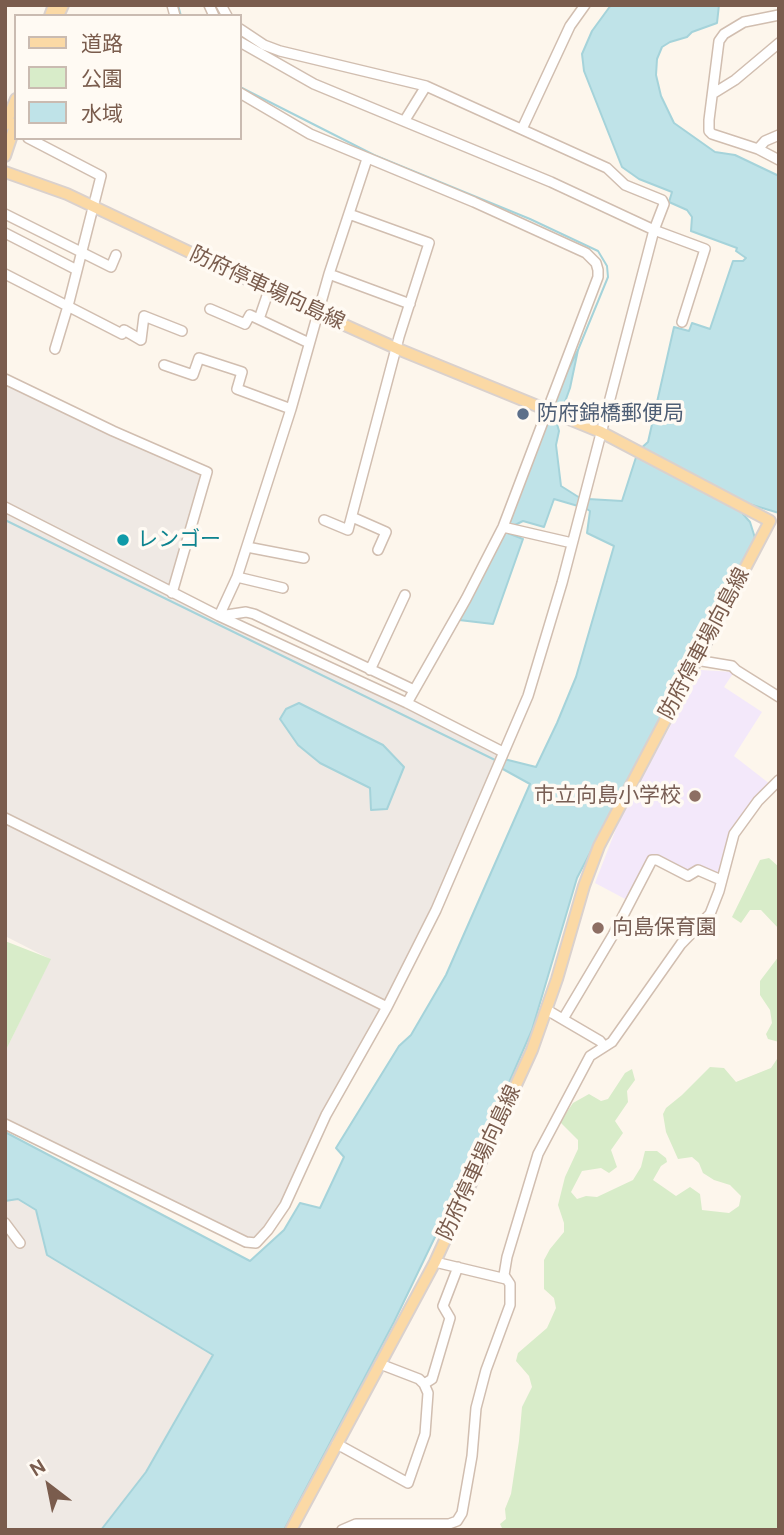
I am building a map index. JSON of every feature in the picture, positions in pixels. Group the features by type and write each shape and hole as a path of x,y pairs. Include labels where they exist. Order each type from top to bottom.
{"main road":[{"path":"5,156 14,111"},
{"name":"防府停車場向島線","path":"5,172 67,194 398,349 601,432 774,524 696,660 599,846 532,1050 435,1262 291,1530"}],"street":[{"path":"522,129 569,26 585,5"},
{"path":"779,15 744,22 724,34 719,41 709,131 758,149 779,160"},
{"path":"5,1124 246,1242 256,1243 268,1230 285,1205 326,1115 387,1007 436,910 528,696 562,583 654,230 664,204 663,200 625,186 607,168 426,86 280,51 264,45 242,30"},
{"path":"242,43 314,84 551,182 654,230 705,249 682,322"},
{"path":"713,93 735,80 779,43"},
{"path":"405,120 426,86"},
{"path":"242,94 310,134 474,202 586,253 596,263 598,277 503,527 407,702"},
{"path":"758,149 765,141 779,135"},
{"path":"32,140 101,176 55,349"},
{"path":"219,616 247,547 291,409 329,274 367,159"},
{"path":"5,214 111,267 116,255"},
{"path":"324,520 348,530 429,243 349,214"},
{"path":"5,233 77,270"},
{"path":"5,274 122,334 124,330 141,340 144,316 182,331"},
{"path":"329,274 410,304"},
{"path":"259,319 269,290"},
{"path":"210,309 245,324 250,315 309,343"},
{"path":"164,365 193,375 199,358 242,372 237,389 291,409"},
{"path":"5,379 207,472 172,593"},
{"path":"5,507 172,593 407,702 503,752"},
{"path":"352,517 386,532 377,550"},
{"path":"503,527 572,543"},
{"path":"247,547 304,558"},
{"path":"237,577 284,588"},
{"path":"370,670 405,595"},
{"path":"219,616 246,612 254,614 414,690"},
{"path":"696,660 732,666 779,698"},
{"path":"342,1530 356,1524 449,1524 457,1521 462,1513 476,1408 486,1370 510,1305 510,1284 504,1275 509,1246 538,1154 590,1056 612,1042 681,944 710,914 738,825 779,780"},
{"path":"5,818 387,1007"},
{"path":"563,1019 613,935 652,860 688,876 698,870 721,880"},
{"path":"547,1010 604,1046"},
{"path":"5,1223 20,1243"},
{"path":"435,1262 506,1279"},
{"path":"424,1384 432,1379 450,1318 443,1306 458,1267"},
{"path":"337,1444 408,1483 425,1434 429,1403 424,1384 419,1379 380,1364"}],"shaded area":[{"path":"5,381 207,472 172,593 503,752 436,910 326,1115 285,1205 256,1243 173,1206 5,1119 5,1052 50,959 5,936"},
{"name":"市立向島小学校","path":"701,670 734,672 724,687 762,712 734,756 770,784 736,821 719,878 696,867 687,874 652,855 627,900 595,883 621,816"},
{"path":"18,1199 36,1210 47,1255 213,1355 146,1472 101,1530 5,1530 5,1201"}],"green space":[{"path":"769,858 779,867 779,929 761,910 750,910 741,923 732,917 760,860"},
{"path":"5,941 51,959 5,1052"},
{"path":"779,956 779,1042 768,1039 766,1034 772,1023 770,1010 760,995 760,981"},
{"path":"779,1056 779,1530 503,1530 500,1524 506,1519 505,1509 511,1494 522,1407 532,1387 529,1376 516,1361 518,1353 547,1328 556,1308 554,1298 544,1289 544,1260 564,1232 558,1205 565,1177 578,1149 578,1140 560,1122 573,1103 589,1094 601,1101 608,1099 625,1073 632,1069 635,1080 627,1091 628,1102 615,1121 623,1133 611,1150 617,1167 609,1173 601,1168 582,1171 571,1192 577,1199 597,1197 633,1180 641,1167 645,1151 657,1151 667,1162 661,1166 653,1180 676,1196 690,1187 700,1194 702,1210 729,1213 739,1206 741,1196 730,1185 703,1173 699,1163 692,1157 678,1159 666,1132 663,1114 666,1108 710,1067 724,1068 736,1082 771,1068"}],"water":[{"path":"611,5 719,5 717,23 662,47 657,59 656,75 661,96 674,123 715,152 735,155 779,176 779,513 749,504 743,514 750,522 755,538 577,878 532,1030 504,1094 394,1322 284,1530 101,1530 146,1472 213,1355 47,1255 36,1210 18,1199 5,1201 5,1132 250,1261 284,1230 300,1203 320,1208 344,1157 336,1148 399,1046 411,1035 446,975 530,784 501,768 504,759 536,767 576,677 614,546 587,533 590,511 585,508 588,499 622,501 638,451 648,442 674,327 689,331 692,323 710,329 733,261 743,261 746,258 736,251 737,248 691,231 692,217 687,210 669,202 672,192 639,179 622,167 584,71 582,54 592,31"},
{"path":"578,350 570,388 557,424 559,431 556,445 561,486 580,498 578,506 554,499 544,527 523,521 509,525 561,384"},
{"path":"505,532 523,539 493,624 459,620"},
{"path":"299,703 383,745 404,767 387,809 371,810 370,788 320,763 298,745 280,719 286,709"}],"waterway":[{"path":"178,5 180,14"},
{"path":"242,88 374,155 530,219 598,251 607,266 608,277 578,350"},
{"path":"5,520 495,760"}],"place":[{"name":"防府錦橋郵便局","path":"523,414"},
{"name":"レンゴー","path":"123,540"},
{"name":"市立向島小学校","path":"695,796"},
{"name":"向島保育園","path":"598,928"}]}
